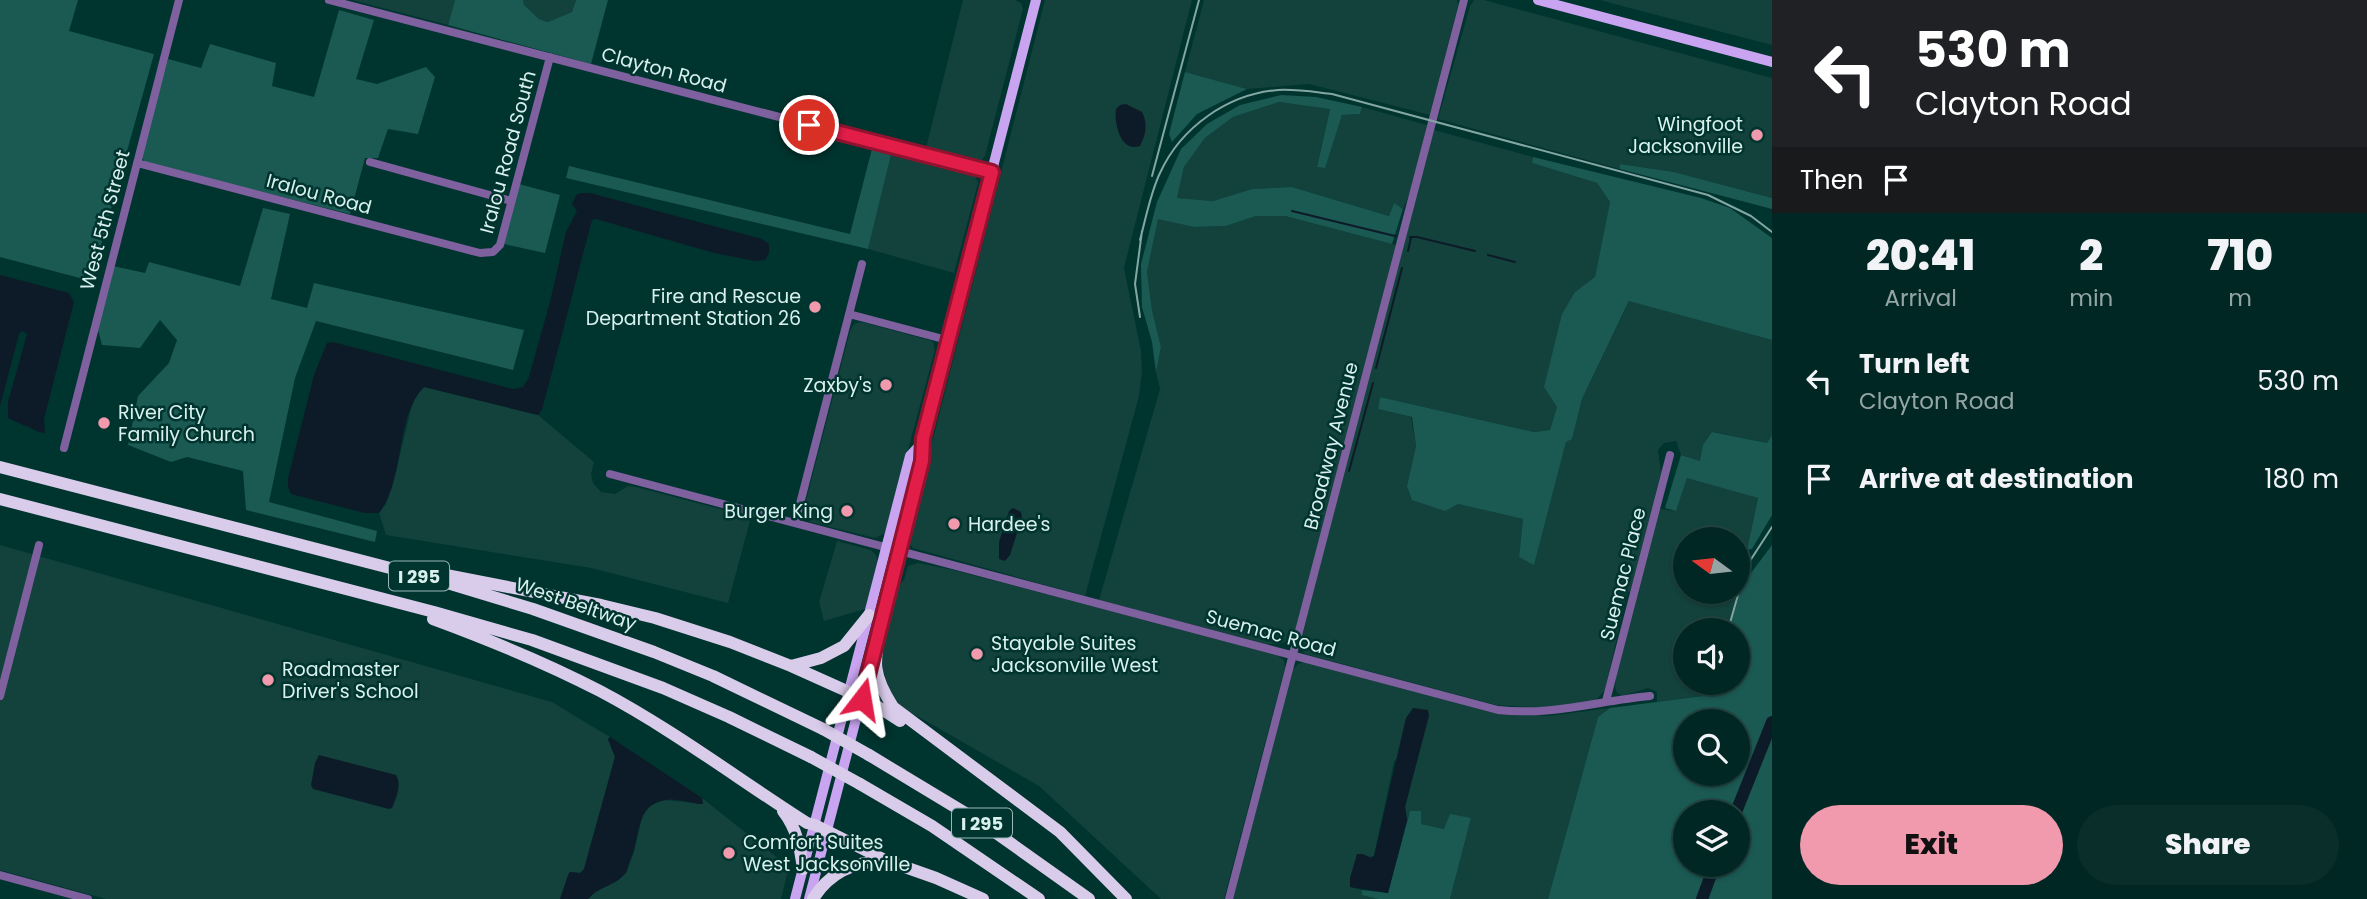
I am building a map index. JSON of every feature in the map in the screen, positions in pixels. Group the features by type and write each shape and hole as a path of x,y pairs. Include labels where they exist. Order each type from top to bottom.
{"highway":[{"name":"West Beltway","path":"0,467 520,605 620,639 713,676 823,729 985,825 1089,899"},
{"name":"I 295","path":"0,499 499,630 595,662 707,707 811,757 932,826 1039,899"},
{"path":"346,557 381,560 446,576 628,611 705,633 831,683 880,708 983,774"},
{"path":"362,593 509,647 601,691 807,823 884,860 936,878 983,899"},
{"path":"791,666 821,658 844,646 869,615"},
{"path":"883,615 876,659 877,676 893,706 1060,832 1126,899"},
{"path":"776,803 792,822 803,869"},
{"path":"811,899 825,882 846,867 865,861 884,860"}],"main road":[{"path":"795,899 803,869 821,828 862,699 922,461 922,443 947,340 1036,0"},
{"path":"1538,0 1772,62"},
{"path":"811,899 821,828 849,694 910,456 922,443"}],"street":[{"name":"West 5th Street","path":"64,448 179,0"},
{"name":"Clayton Road","path":"329,0 992,172"},
{"name":"Broadway Avenue","path":"1229,899 1464,0"},
{"name":"Iralou Road South","path":"493,252 500,245 550,57"},
{"path":"370,162 512,201"},
{"name":"Iralou Road","path":"136,163 480,253 493,252"},
{"path":"795,523 862,264"},
{"path":"849,314 947,340"},
{"name":"Suemac Place","path":"1606,701 1670,455"},
{"name":"Suemac Road","path":"610,474 1498,709 1540,712 1650,696"},
{"path":"0,696 39,545"},
{"path":"0,875 88,899"}],"shaded area":[{"path":"0,0 78,0 69,31 154,54 91,281 0,257"},
{"path":"352,0 455,0 448,25"},
{"path":"455,0 523,0 524,5 539,19 548,22 572,12 576,0 608,0 591,64 448,25"},
{"path":"523,0 576,0 572,12 549,22 539,19 523,5"},
{"path":"963,0 1015,0 1021,3 1023,9 985,156 980,162 964,162 925,152"},
{"path":"1045,0 1192,0 1124,268 1141,351 1142,372 1139,396 1085,596 913,548 907,541"},
{"path":"1204,0 1457,0 1458,5 1430,115 1309,84 1247,89 1185,72"},
{"path":"1474,0 1484,0 1772,78 1772,198 1674,172 1620,164 1620,169 1438,119"},
{"path":"1600,0 1772,0 1772,45 1622,6"},
{"path":"339,10 374,20 356,79 377,84 426,67 435,77 418,134 388,129 378,158 365,158 350,214 146,163 141,157 168,59 201,68 210,44 276,63 272,86 314,97"},
{"path":"1185,72 1247,89 1197,114 1172,142 1169,134"},
{"path":"1281,95 1316,97 1362,107 1360,114 1342,115 1325,168 1317,167 1330,109 1279,102 1233,117 1205,138 1184,167 1177,198 1213,201 1252,189 1292,187 1389,216 1394,203 1403,209 1392,244 1285,216 1256,216 1226,226 1194,227 1158,219 1147,272 1161,347 1156,372 1152,342 1142,307 1141,264 1157,202 1181,149 1207,124 1240,105"},
{"path":"1279,102 1330,108 1317,166 1324,168 1342,115 1360,114 1362,107 1427,125 1411,191 1403,209 1394,204 1389,216 1292,187 1252,189 1213,201 1177,198 1184,167 1205,138 1233,117"},
{"path":"1126,104 1142,112 1144,116 1146,129 1140,146 1128,145 1117,129 1116,109"},
{"path":"1434,130 1533,157 1532,163 1597,183 1610,202 1595,278 1575,292 1557,407 1550,430 1534,432 1380,397 1378,409 1411,417 1416,446 1407,486 1458,504 1523,519 1519,557 1534,564 1566,442 1572,438 1582,399 1630,300 1772,340 1772,435 1767,443 1713,432 1700,461 1681,455 1676,441 1664,443 1658,450 1661,472 1631,591 1627,593 1605,690 1596,700 1548,708 1496,705 1305,654 1299,642"},
{"path":"873,145 892,151 868,249 566,178 569,166 850,234"},
{"path":"892,151 960,168 975,176 978,183 954,273 868,249"},
{"path":"1533,157 1701,198 1730,208 1772,238 1772,340 1629,301 1582,399 1572,439 1566,442 1534,565 1519,557 1523,519 1458,504 1445,511 1412,500 1407,486 1416,446 1412,417 1378,409 1380,397 1534,432 1550,430 1557,407 1544,387 1562,314 1575,292 1595,277 1610,202 1597,183 1532,163"},
{"path":"1620,164 1674,172 1772,198 1772,209 1620,169"},
{"path":"519,184 560,195 545,253 504,244"},
{"path":"590,193 762,239 769,244 769,253 765,260 755,261 714,253 592,220 542,410 538,415 424,387 408,415 393,483 379,513 365,513 291,494 288,478 314,375 327,343 333,342 513,389 523,387 529,377 550,302 566,232 577,211 572,204 576,195"},
{"path":"263,208 290,214 271,299 307,308 314,283 524,330 513,370 316,321 295,378 269,502 377,531 375,542 246,510 243,471 187,457 171,462 128,445 138,396 169,363 177,340 160,320 140,348 102,345 98,330 113,266 145,273 149,262 240,286"},
{"path":"1256,216 1285,216 1396,245 1295,633 1280,644 1267,644 1099,600 1160,389 1156,372 1161,347 1147,272 1158,218 1194,227 1226,226"},
{"path":"0,275 69,293 74,302 44,419 45,433 8,418 8,402 27,334 22,331 0,406"},
{"path":"861,322 929,340 933,342 935,350 887,527 884,534 875,538 810,522 804,515 850,331 854,324"},
{"path":"424,387 538,415 594,462 591,474 593,483 601,492 615,494 628,486 636,487 751,517 728,603 591,568 386,535 379,513 386,504 392,487 416,395"},
{"path":"1712,432 1767,443 1772,435 1772,515 1752,549 1750,536 1758,498 1687,478 1676,511 1665,508 1681,455 1700,461 1703,445"},
{"path":"1687,477 1758,498 1750,536 1750,527 1673,527 1673,604 1737,604 1732,618 1673,618 1673,695 1711,695 1657,702 1657,692 1648,688 1622,696 1617,693 1615,687 1660,509 1676,511"},
{"path":"1013,508 1021,512 1022,517 1010,555 1005,561 999,559 999,542 1009,511"},
{"path":"837,541 871,550 878,562 865,609 824,621 819,602"},
{"path":"0,545 552,702 610,737 608,739 615,757 584,869 580,873 571,872 560,899 106,899 0,870"},
{"path":"1772,545 1772,899 1548,899 1598,717 1610,708 1711,695 1750,695 1750,618 1732,618 1737,604 1750,604 1750,574"},
{"path":"918,563 1277,655 1284,660 1285,667 1224,899 1161,899 1039,786 903,710 891,697 882,654 899,585 904,580 908,566"},
{"path":"1304,662 1498,713 1548,716 1610,708 1598,717 1548,899 1450,899 1471,818 1444,829 1421,824 1421,812 1410,811 1407,820 1405,807 1410,788 1406,719 1374,856 1362,854 1350,887 1362,890 1363,895 1378,899 1233,899 1293,670"},
{"path":"1413,708 1428,710 1429,716 1405,807 1407,820 1388,893 1350,887 1357,854 1371,858 1374,856 1406,718"},
{"path":"610,737 702,798 703,804 666,800 648,808 643,815 624,875 588,899 560,899 570,872 580,873 584,869 615,757 608,739"},
{"path":"319,755 396,775 397,796 392,808 313,789 311,785"},
{"path":"702,798 789,867 781,899 588,899 597,890 626,873 643,813 651,805 665,800 703,804"},
{"path":"1410,811 1421,811 1421,824 1444,829 1450,814 1471,818 1450,899 1378,899 1362,895 1362,890 1388,893"}],"waterway":[{"path":"1292,211 1395,236"},
{"path":"1410,237 1475,251"},
{"path":"1408,251 1411,238"},
{"path":"1488,255 1515,262"},
{"path":"1376,368 1402,268"},
{"path":"1349,471 1373,383"},
{"path":"1741,800 1772,722"},
{"path":"1702,899 1710,877"}],"railway":[{"path":"1152,176 1199,0"},
{"path":"1140,240 1160,173 1180,141 1208,116 1224,106 1241,98 1278,90 1332,94 1708,195 1751,216 1772,232"},
{"path":"1140,317 1135,284 1142,231"},
{"path":"1731,618 1746,567 1772,527"}],"place":[{"name":"Wingfoot Jacksonville","path":"1757,135"},
{"name":"Fire and Rescue Department Station 26","path":"815,307"},
{"name":"Zaxby's","path":"886,385"},
{"name":"River City Family Church","path":"104,423"},
{"name":"Burger King","path":"847,511"},
{"name":"Hardee's","path":"954,524"},
{"name":"Stayable Suites Jacksonville West","path":"977,654"},
{"name":"Roadmaster Driver's School","path":"268,680"},
{"name":"Comfort Suites West Jacksonville","path":"729,853"}],"route":[{"path":"809,125 992,172 947,340 923,438 922,461 862,699"}]}
